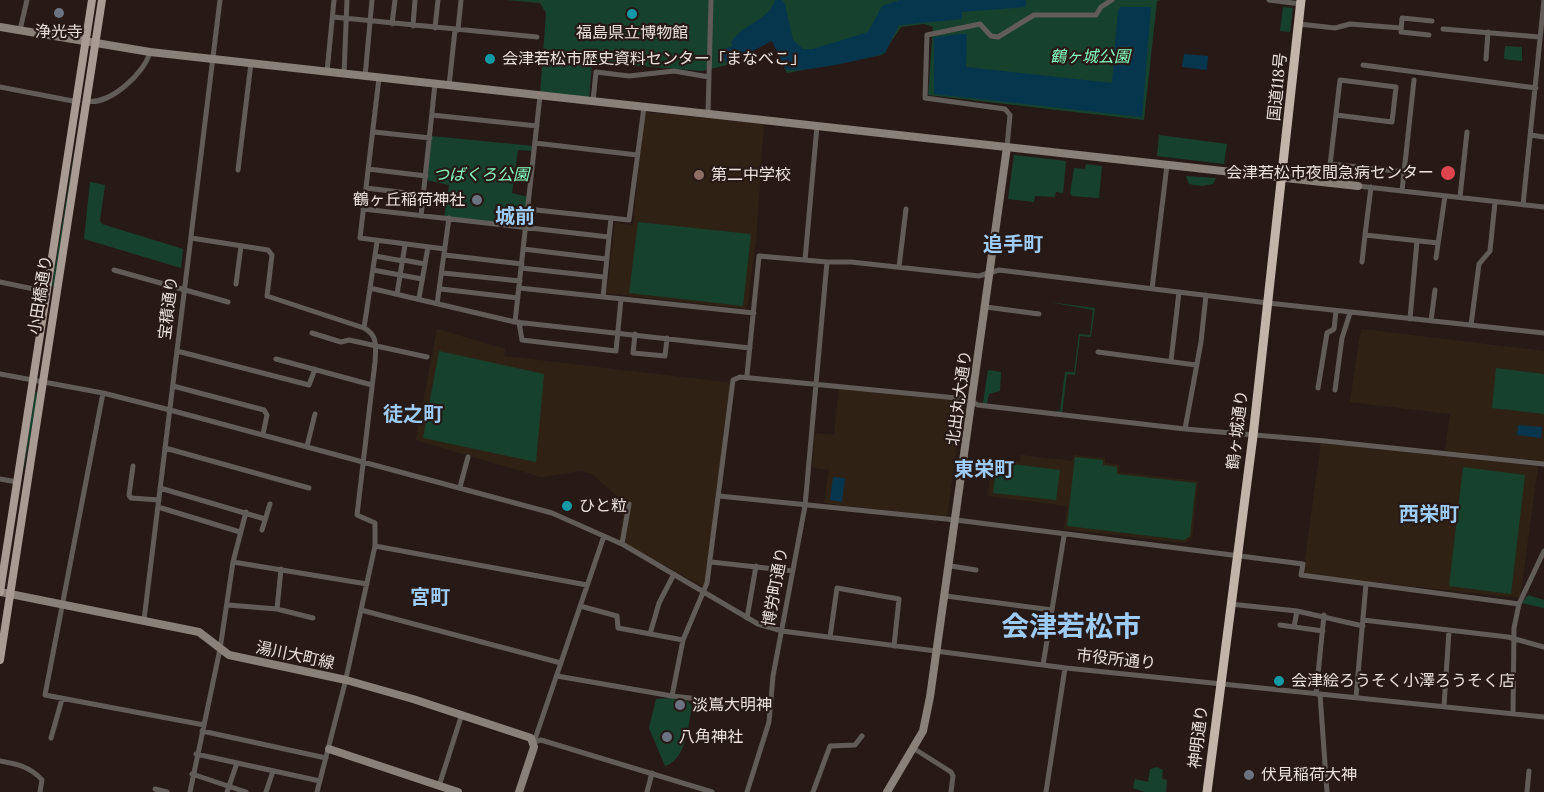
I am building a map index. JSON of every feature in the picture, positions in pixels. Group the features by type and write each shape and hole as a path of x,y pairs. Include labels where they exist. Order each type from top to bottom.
{"highway":[{"name":"国道118号","path":"1282,178 1301,2"},
{"name":"鶴ヶ城通り","path":"1221,685 1253,436 1282,178"},
{"name":"神明通り","path":"1207,792 1221,685"}],"main road":[{"name":"小田橋通り","path":"0,660 56,294 82,102 86,41 92,0"},
{"name":"小田橋通り","path":"0,592 47,292 102,0"}],"street":[{"path":"20,30 27,0"},
{"name":"宝積通り","path":"144,620 220,0"},
{"path":"327,72 334,0"},
{"path":"344,74 348,37 345,19 347,0"},
{"path":"365,77 372,0"},
{"path":"392,24 395,0"},
{"path":"413,26 415,0"},
{"path":"435,28 438,0"},
{"path":"449,86 461,0"},
{"path":"708,114 711,0"},
{"path":"1007,147 1010,115 1005,109 925,98 927,35 980,24 991,36 998,37 1034,15 1096,15 1101,7 1112,0"},
{"path":"1269,0 1301,2"},
{"path":"1523,205 1544,0"},
{"path":"333,17 537,38"},
{"path":"1429,35 1401,32 1402,18 1432,21"},
{"path":"1299,24 1401,28"},
{"path":"0,27 150,52 1544,207"},
{"path":"1443,29 1540,37"},
{"path":"1486,59 1488,32"},
{"path":"0,87 82,102 96,102 113,95 146,66 150,52"},
{"path":"238,170 250,63"},
{"path":"1363,65 1536,87"},
{"path":"593,101 596,72 629,76 674,71 709,77"},
{"path":"379,78 360,238 428,247 522,266 604,277"},
{"path":"1328,182 1340,80 1396,87 1392,122 1336,115"},
{"path":"1402,191 1414,80"},
{"path":"421,216 435,84"},
{"path":"540,96 518,298 517,322 522,340 616,351 621,299"},
{"path":"527,209 629,220 644,107"},
{"path":"432,115 537,126"},
{"path":"805,260 817,126"},
{"path":"374,132 430,138"},
{"path":"1460,197 1467,132"},
{"path":"1531,135 1544,137"},
{"path":"535,143 638,155"},
{"name":"北出丸大通り","path":"887,792 913,748 926,719 951,566 1007,147"},
{"path":"1330,164 1397,171"},
{"path":"1152,289 1167,165"},
{"path":"368,169 426,176"},
{"path":"1362,262 1371,187"},
{"path":"366,188 423,195"},
{"path":"1436,258 1445,196"},
{"path":"1471,325 1479,264 1490,251 1495,202"},
{"path":"899,267 906,208"},
{"path":"363,209 609,237"},
{"path":"437,304 441,290 448,218"},
{"path":"603,297 611,218"},
{"path":"1365,235 1438,243"},
{"path":"191,238 268,250 272,255 267,296 363,327 373,334 376,348 357,515 375,523 375,546 346,680 317,792"},
{"path":"1410,319 1418,241"},
{"path":"363,327 378,242"},
{"path":"397,294 405,245"},
{"path":"236,284 241,246"},
{"path":"418,298 428,247"},
{"path":"523,249 606,260"},
{"path":"375,256 425,264"},
{"path":"747,375 759,256 979,276 999,270 1350,313 1544,333"},
{"name":"博労町通り","path":"747,792 769,722 773,676 805,506 827,262"},
{"path":"114,270 228,302"},
{"path":"373,270 422,279"},
{"path":"443,273 603,297 754,313"},
{"path":"0,282 56,294"},
{"path":"370,288 517,322 750,348"},
{"path":"441,290 518,298"},
{"path":"1431,321 1435,290"},
{"path":"1172,361 1179,292"},
{"path":"1185,429 1206,295"},
{"path":"986,307 1039,314"},
{"path":"1318,388 1327,333 1334,329 1336,311"},
{"path":"1335,390 1342,338 1350,313"},
{"path":"312,333 342,342 349,340 376,348 427,357"},
{"path":"635,334 633,353 665,356 667,338"},
{"path":"177,351 309,385 315,369"},
{"path":"1098,352 1196,365"},
{"path":"276,359 372,385"},
{"name":"市役所通り","path":"0,374 32,382 103,393 552,513 622,544 747,618 782,631 1065,668 1544,717"},
{"path":"672,696 683,640 705,592 711,562 733,380 747,375 967,399 973,404 1185,429 1544,464"},
{"path":"173,386 264,410 267,415 263,434"},
{"path":"103,393 45,691 47,697 203,728 326,758"},
{"path":"307,446 315,414"},
{"path":"165,448 309,488"},
{"path":"460,488 468,457"},
{"path":"134,466 129,495 131,498 159,504 240,532"},
{"path":"0,479 17,482"},
{"path":"160,488 265,519"},
{"path":"719,496 956,520 1064,536 1303,564 1301,576 1519,604"},
{"path":"262,530 270,504"},
{"path":"622,544 628,504"},
{"path":"190,792 196,754 220,649 233,562 246,512"},
{"path":"519,792 604,536"},
{"path":"1043,665 1064,536"},
{"path":"375,546 587,585"},
{"path":"1514,713 1512,639 1519,604 1544,551"},
{"path":"233,562 367,584"},
{"path":"711,562 793,571"},
{"path":"747,618 756,566"},
{"path":"951,566 976,570"},
{"path":"277,609 281,569"},
{"path":"650,634 659,603 674,573"},
{"path":"1356,697 1366,584"},
{"path":"830,637 837,588 899,599 894,646"},
{"name":"湯川大町線","path":"0,592 199,632 233,656 346,680 462,714 531,738 534,742"},
{"path":"946,596 1052,610"},
{"path":"1230,604 1324,615 1344,624 1363,623 1449,631 1512,639 1544,647"},
{"path":"228,605 277,609 313,618"},
{"path":"580,606 617,616 618,628 683,640"},
{"path":"361,610 561,663"},
{"path":"1294,627 1296,611"},
{"path":"1324,615 1318,694 1327,792"},
{"path":"1280,626 1323,631"},
{"path":"1443,706 1449,631"},
{"path":"1046,792 1065,668"},
{"path":"557,676 672,696 771,707"},
{"path":"51,738 62,699"},
{"path":"440,788 462,714"},
{"path":"813,792 830,746 855,745 862,736"},
{"path":"534,742 541,740 712,792"},
{"path":"913,748 951,772 953,776 951,792"},
{"path":"329,749 440,788 458,792"},
{"path":"196,754 320,781"},
{"path":"0,761 20,764 35,772 42,780 40,792"},
{"path":"228,789 237,763"},
{"path":"266,792 273,771"},
{"path":"1520,792 1526,792 1528,771"},
{"path":"647,792 652,773"},
{"path":"192,774 228,789 246,792"},
{"path":"155,789 167,792"}],"shaded area":[{"name":"第二中学校","path":"645,112 764,124 756,240 747,309 607,293 615,223 633,225"},
{"path":"437,329 505,349 504,356 732,383 706,588 619,540 625,503 592,474 581,471 541,477 416,440"},
{"path":"1361,329 1544,351 1544,461 1445,451 1450,414 1350,402"},
{"path":"839,387 963,401 947,517 824,503 829,470 812,467 815,433 834,435"},
{"path":"1321,443 1538,466 1520,598 1303,574"},
{"path":"1021,455 1072,461 1074,455 1105,458 1105,463 1120,465 1119,472 1198,481 1192,538 1185,543 1064,529 1067,506 988,496 992,458 1020,461"}],"green space":[{"name":"鶴ヶ城公園","path":"507,0 1160,0 1157,1 1144,120 928,95 933,27 924,24 901,27 882,55 787,73 772,40 727,65 702,71 592,62 589,100 540,95 546,13 540,3"},
{"path":"1283,7 1293,8 1290,32 1280,31"},
{"path":"1505,46 1522,47 1522,61 1504,59"},
{"path":"77,135 54,286 52,286"},
{"path":"1159,135 1227,144 1224,164 1157,156"},
{"name":"つばくろ公園","path":"431,136 534,146 533,151 518,150 512,193 528,197 524,224 519,226 444,218 449,185 426,180"},
{"path":"1014,155 1066,161 1063,193 1056,192 1055,197 1035,196 1034,202 1008,199"},
{"path":"1086,164 1102,166 1099,198 1072,196 1070,193 1074,168 1085,169"},
{"path":"1186,176 1216,178 1213,184 1202,186 1189,184"},
{"path":"90,182 105,185 100,221 102,224 183,249 181,268 84,239"},
{"path":"638,222 751,234 743,306 629,293"},
{"path":"1049,302 1095,308 1091,337 1080,336 1075,375 1067,374 1062,413 1054,411 1060,411 1065,372 1074,372 1079,334 1090,335 1093,310"},
{"path":"439,351 544,374 536,462 423,438"},
{"path":"1496,368 1544,374 1544,414 1492,408"},
{"path":"988,370 1001,372 1000,391 989,394 987,404 983,403"},
{"path":"35,392 39,393 23,472 23,471"},
{"path":"1075,457 1103,460 1103,465 1117,467 1117,474 1196,483 1190,536 1184,540 1067,526"},
{"path":"997,462 1060,470 1056,500 993,493"},
{"path":"1463,467 1525,475 1511,594 1449,586"},
{"path":"1528,595 1544,600 1544,608 1522,603"},
{"name":"八角神社","path":"656,699 686,700 692,706 682,749 672,762 665,766 649,728"},
{"path":"1157,767 1163,770 1162,779 1167,780 1166,792 1145,792 1133,788 1135,779 1148,782 1150,769"}],"water":[{"path":"775,0 782,0 785,4 793,40 803,49 813,49 868,32 882,6 900,0 1026,0 1026,7 962,12 962,19 899,25 885,53 834,65 785,69 772,41 743,56 737,51 731,51 734,59 726,62 721,50 733,46 731,43 735,37 767,13"},
{"path":"1121,7 1151,7 1142,117 934,94 934,37 963,34 967,34 966,67 1112,83 1118,10"},
{"path":"1184,54 1208,56 1207,70 1182,67"},
{"path":"1518,425 1542,427 1541,438 1517,435"},
{"path":"833,477 845,478 842,502 830,500"}],"place":[{"name":"浄光寺","path":"59,13"},
{"name":"福島県立博物館","path":"632,14"},
{"name":"会津若松市歴史資料センター「まなべこ」","path":"490,59"},
{"name":"会津若松市夜間急病センター","path":"1448,173"},
{"name":"第二中学校","path":"699,175"},
{"name":"鶴ヶ丘稲荷神社","path":"477,200"},
{"name":"ひと粒","path":"567,506"},
{"name":"会津絵ろうそく小澤ろうそく店","path":"1279,681"},
{"name":"淡嶌大明神","path":"680,705"},
{"name":"八角神社","path":"667,737"},
{"name":"伏見稲荷大神","path":"1249,775"}],"district":[{"name":"城前","path":"515,217"},
{"name":"追手町","path":"1013,245"},
{"name":"徒之町","path":"413,415"},
{"name":"東栄町","path":"984,470"},
{"name":"西栄町","path":"1429,515"},
{"name":"宮町","path":"430,598"},
{"name":"会津若松市","path":"1071,628"}]}
